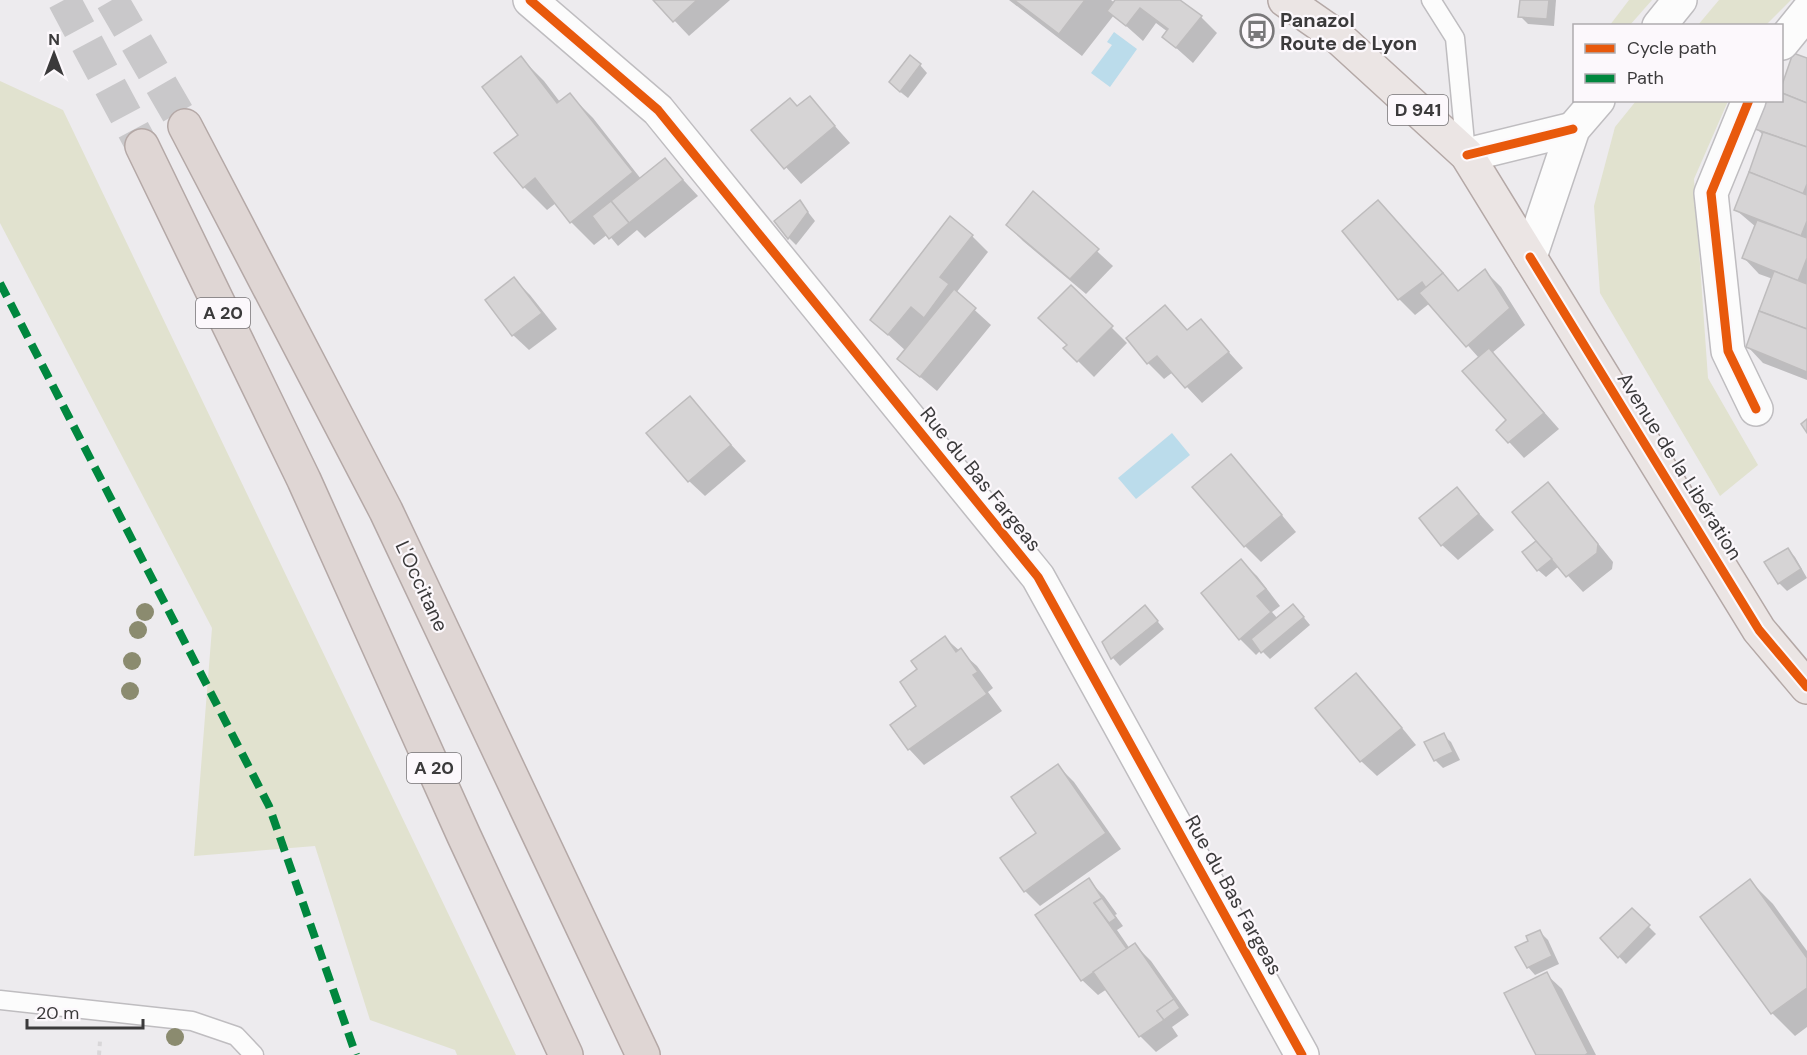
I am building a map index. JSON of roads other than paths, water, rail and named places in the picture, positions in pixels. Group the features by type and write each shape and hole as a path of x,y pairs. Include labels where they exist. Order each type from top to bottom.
{"highway":[{"name":"L'Occitane","path":"185,126 386,511 643,1055"},
{"name":"A 20","path":"142,146 303,480 566,1055"}],"main road":[{"name":"Avenue de la Libération","path":"1285,0 1338,37 1467,155 1759,630 1807,687"}],"street":[{"name":"Rue du Bas Fargeas","path":"530,0 658,110 1038,577 1302,1055"},
{"path":"1661,24 1680,0"},
{"path":"1783,42 1807,12"},
{"path":"1530,257 1573,129 1596,102"},
{"path":"1748,102 1712,193 1728,351 1756,409"},
{"path":"1467,155 1573,129"}],"lane":[{"path":"1431,0 1455,38 1467,155"},
{"path":"0,1000 192,1021 236,1036 254,1055"}],"water":[{"path":"1114,32 1137,49 1110,87 1091,73 1112,45 1107,42"},
{"path":"1172,433 1190,455 1136,499 1118,478"}],"tunnel":[{"path":"64,0 142,146"},
{"path":"112,0 185,126"}],"place":[{"name":"Panazol Route de Lyon","path":"1257,31"}]}
